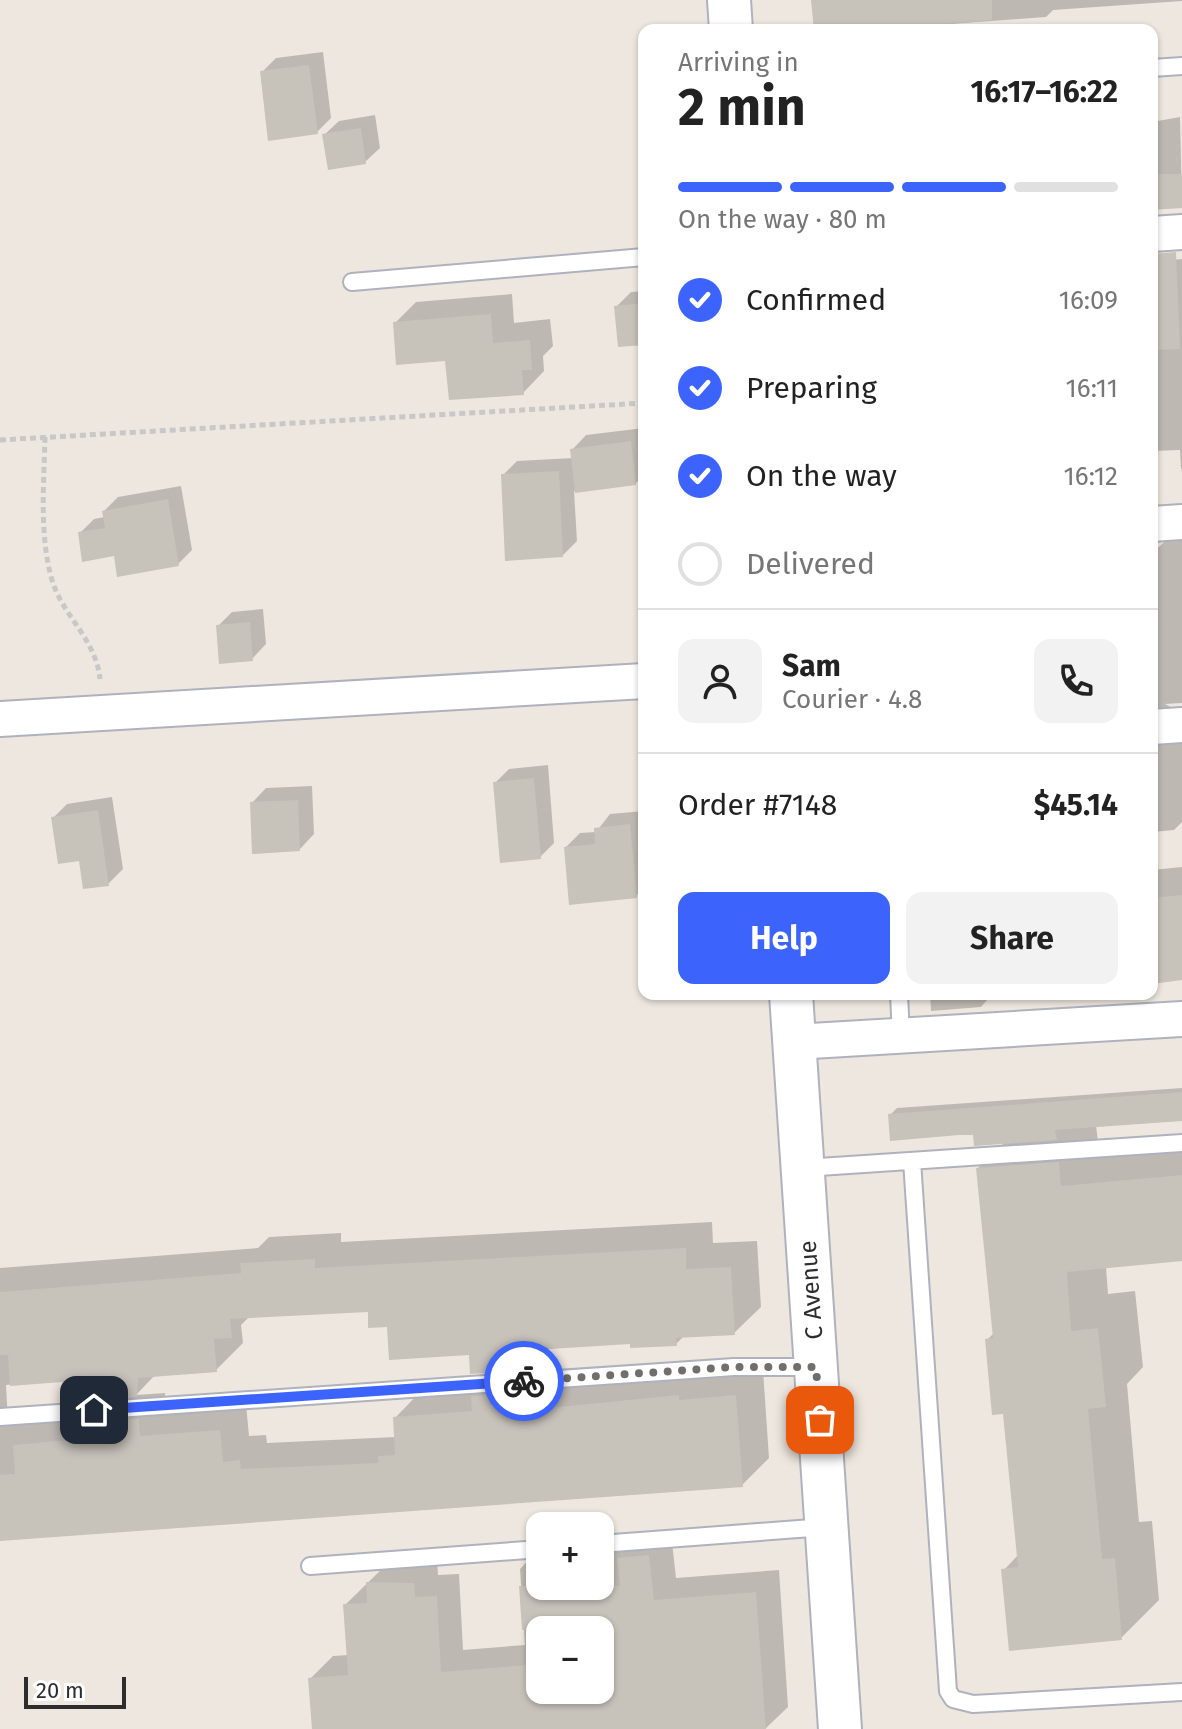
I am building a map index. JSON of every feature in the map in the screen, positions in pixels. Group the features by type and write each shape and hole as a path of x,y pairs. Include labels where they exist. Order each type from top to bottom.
{"street":[{"path":"729,0 731,24"},
{"path":"1158,234 1182,232"},
{"path":"1158,524 1182,522"},
{"path":"0,719 638,681"},
{"path":"1158,727 1182,725"},
{"name":"C Avenue","path":"791,1000 840,1729"},
{"path":"794,1042 1182,1019"}],"lane":[{"path":"1158,68 1182,66"},
{"path":"352,282 638,258"},
{"path":"899,1000 901,1036"},
{"path":"803,1168 1182,1143"},
{"path":"912,1161 948,1691 953,1699 973,1704 1182,1692"},
{"path":"0,1417 734,1367 816,1367"},
{"path":"614,1543 827,1527"},
{"path":"310,1566 526,1550"}],"path":[{"path":"0,440 638,403"},
{"path":"45,437 43,508 52,582 99,664 102,714"}],"building":[{"path":"811,0 992,0 992,20 946,24 813,24"},
{"path":"309,65 318,134 268,141 260,71"},
{"path":"361,128 366,164 328,170 322,134"},
{"path":"1158,174 1182,174 1182,208 1158,210"},
{"path":"1176,252 1180,349 1158,350 1158,254"},
{"path":"638,304 638,345 618,347 614,306"},
{"path":"491,314 493,343 530,340 532,370 522,370 524,395 449,400 445,361 396,365 393,322"},
{"path":"631,441 636,485 575,493 570,449"},
{"path":"559,471 563,557 505,561 501,474"},
{"path":"168,499 179,566 117,577 114,556 82,562 78,532 105,528 102,511"},
{"path":"250,622 253,661 219,664 216,625"},
{"path":"534,778 541,859 500,863 493,782"},
{"path":"298,800 300,851 252,854 250,802"},
{"path":"98,810 109,886 83,889 79,861 58,864 51,817"},
{"path":"630,824 637,898 569,905 564,847 595,844 594,828"},
{"path":"1182,895 1182,980 1158,983 1158,897"},
{"path":"1182,1092 1182,1121 1055,1130 1057,1140 974,1146 973,1135 890,1141 888,1114"},
{"path":"1059,1162 1061,1186 1182,1175 1182,1261 1067,1272 1071,1331 1098,1328 1106,1407 1088,1409 1102,1559 1115,1558 1122,1640 1009,1651 1001,1569 1018,1567 1003,1414 992,1415 985,1339 993,1338 976,1168"},
{"path":"686,1248 686,1269 731,1267 735,1335 676,1338 677,1346 630,1348 630,1344 518,1351 516,1371 470,1374 469,1355 389,1360 387,1327 368,1328 368,1312 230,1319 232,1338 214,1339 217,1372 138,1378 137,1397 91,1400 89,1380 10,1386 8,1355 0,1355 0,1292 241,1273 240,1263 315,1259 315,1268"},
{"path":"517,1393 519,1411 679,1395 679,1400 736,1395 743,1487 0,1541 0,1475 15,1474 13,1445 92,1438 92,1422 139,1419 140,1436 220,1430 223,1462 240,1460 241,1469 378,1463 378,1456 395,1455 393,1417 472,1411 471,1396"},
{"path":"649,1555 654,1600 756,1592 766,1729 312,1729 308,1678 348,1675 343,1604 367,1603 366,1582 414,1583 415,1597 437,1596 441,1672 526,1665 526,1704 614,1704 614,1616 526,1616 526,1630 522,1630 519,1586 526,1586 526,1600 614,1600 614,1586 620,1586 617,1558"}],"way so far":[{"path":"524,1381 734,1367 816,1367 820,1420"}],"route":[{"path":"94,1410 524,1381"}]}
